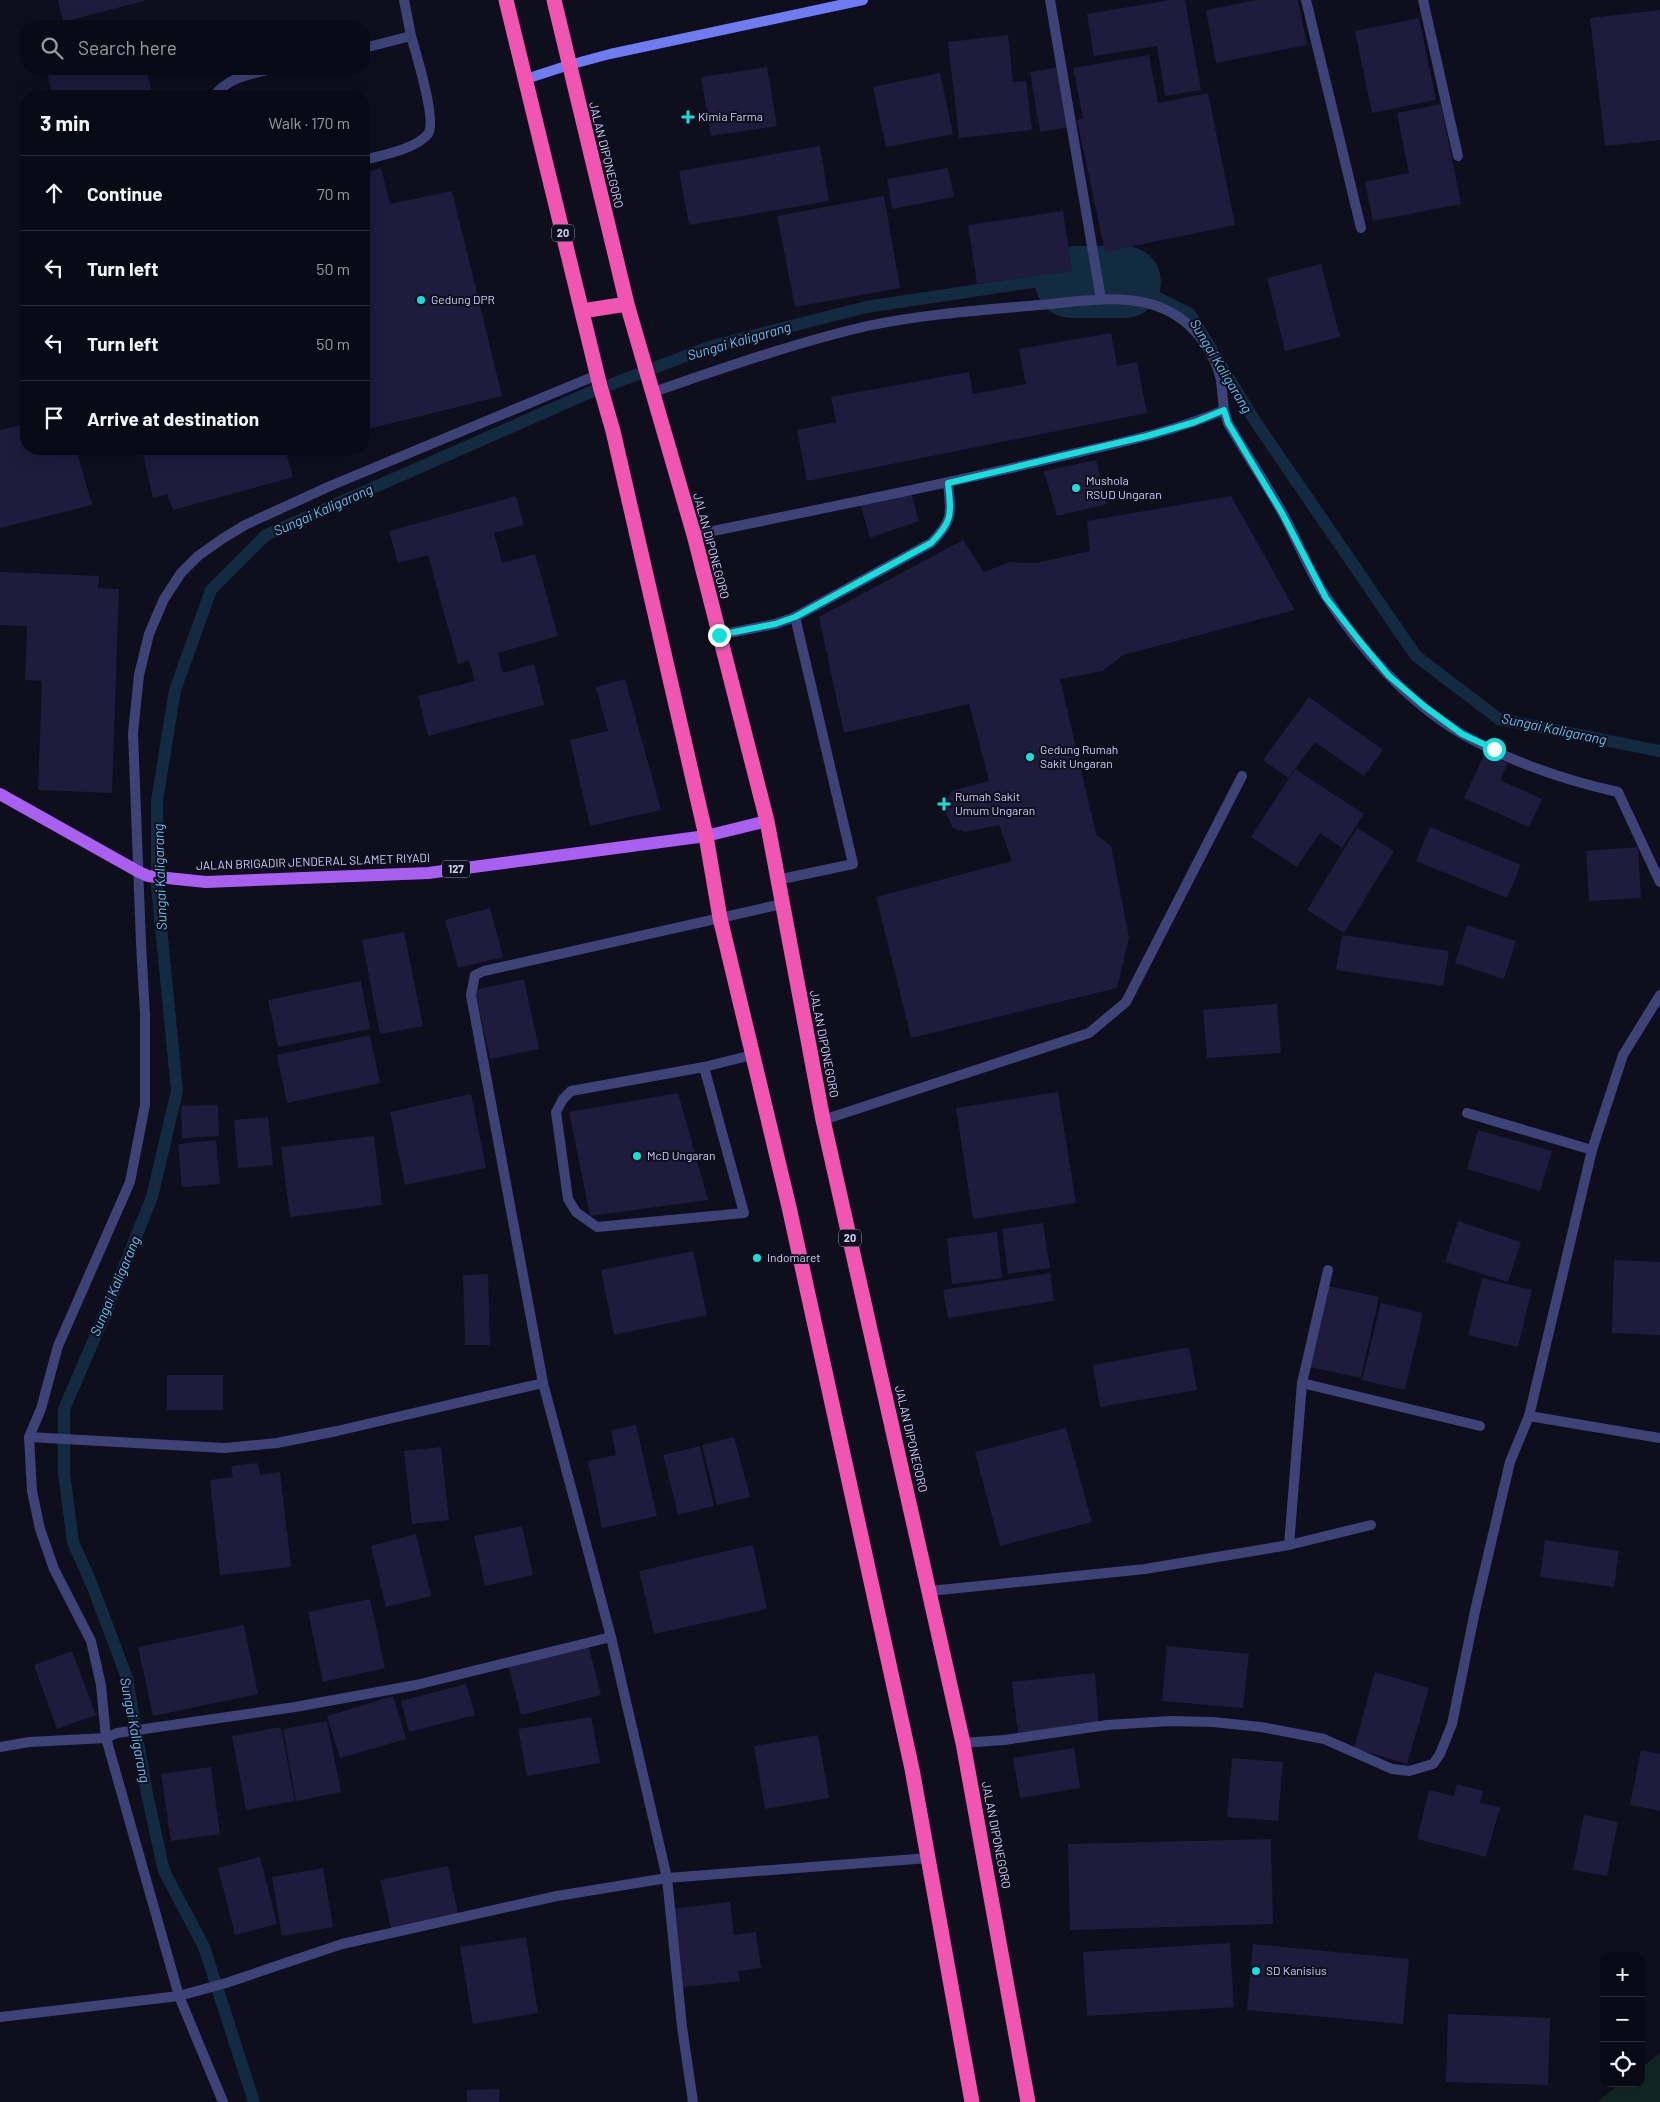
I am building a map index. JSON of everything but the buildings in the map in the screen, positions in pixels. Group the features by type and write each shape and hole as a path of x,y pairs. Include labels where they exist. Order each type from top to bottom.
{"highway":[{"name":"20","path":"506,0 598,381 613,431 706,836 720,918 789,1207 912,1769 972,2102"},
{"name":"JALAN DIPONEGORO","path":"554,0 627,304 694,535 766,821 824,1120 963,1743 1028,2102"},
{"path":"582,311 627,304"}],"main road":[{"path":"526,79 610,54 863,0"},
{"name":"JALAN BRIGADIR JENDERAL SLAMET RIYADI","path":"0,794 143,874 206,882 428,873 706,836 766,821"}],"street":[{"path":"370,158 415,144 428,134 431,127 426,94 404,0"},
{"path":"1050,0 1101,298"},
{"path":"1306,0 1361,228"},
{"path":"1423,0 1458,156"},
{"path":"370,46 411,36"},
{"path":"219,90 236,77 245,75"},
{"path":"652,385 787,346 869,326 963,312 1101,298 1146,303 1177,315 1193,329 1210,353 1220,379 1224,410 1228,423 1282,513 1326,598 1389,676 1424,706 1462,734 1526,764 1573,782 1618,792 1660,882"},
{"path":"224,2102 180,1996 106,1738 101,1685 91,1641 54,1569 40,1529 32,1491 33,1438 58,1346 130,1182 145,1106 143,874 133,733 139,675 149,634 164,600 198,556 245,525 347,479 598,381"},
{"path":"694,535 948,483 1147,436 1195,422 1224,410"},
{"path":"719,635 775,624 795,617 931,543 945,529 951,513 948,483"},
{"path":"777,880 853,864 795,617"},
{"path":"824,1120 1088,1033 1126,1002 1242,776"},
{"path":"693,2102 682,2027 667,1878 611,1637 543,1383 471,995 475,975 484,971 782,904"},
{"path":"963,1743 1004,1740 1107,1726 1170,1721 1213,1722 1261,1727 1324,1739 1392,1769 1408,1771 1433,1764 1440,1754 1452,1724 1510,1462 1529,1416 1592,1150 1623,1055 1660,995"},
{"path":"704,1067 744,1213 596,1227 576,1212 568,1199 556,1112 563,1099 571,1091 704,1067 752,1054"},
{"path":"1467,1113 1592,1150"},
{"path":"1289,1545 1302,1383 1328,1270"},
{"path":"33,1438 224,1448 276,1443 337,1431 543,1383"},
{"path":"1302,1383 1480,1426"},
{"path":"1529,1416 1660,1438"},
{"path":"930,1591 1145,1569 1289,1545 1371,1525"},
{"path":"0,1748 29,1742 106,1738 116,1734 416,1685 611,1637"},
{"path":"0,2018 180,1996 226,1984 342,1944 557,1896 667,1878 928,1858"}],"green space":[{"path":"1660,2053 1660,2102 1597,2102 1616,2087 1645,2087 1645,2065"}],"waterway":[{"name":"Sungai Kaligarang","path":"254,2102 204,1947 164,1871 147,1794 127,1678 92,1585 73,1542 64,1473 64,1409 108,1307 152,1197 177,1091 157,886 157,801 175,690 211,590 266,535 586,394 709,347 866,307 1032,282 1071,282"},
{"name":"Sungai Kaligarang","path":"1071,282 1125,282"},
{"name":"Sungai Kaligarang","path":"1125,282 1190,314 1255,421 1416,656 1499,719 1660,751"}],"place":[{"name":"Kimia Farma","path":"688,117"},
{"name":"Gedung DPR","path":"421,300"},
{"name":"Mushola RSUD Ungaran","path":"1076,488"},
{"name":"Gedung Rumah Sakit Ungaran","path":"1030,757"},
{"name":"Rumah Sakit Umum Ungaran","path":"944,804"},
{"name":"McD Ungaran","path":"637,1156"},
{"name":"Indomaret","path":"757,1258"},
{"name":"SD Kanisius","path":"1256,1971"}],"route":[{"path":"719,635 775,624 795,617 931,543 945,529 951,513 948,483 1147,436 1195,422 1224,410 1228,423 1282,513 1326,598 1362,644 1389,676 1424,706 1462,734 1494,749"}]}
